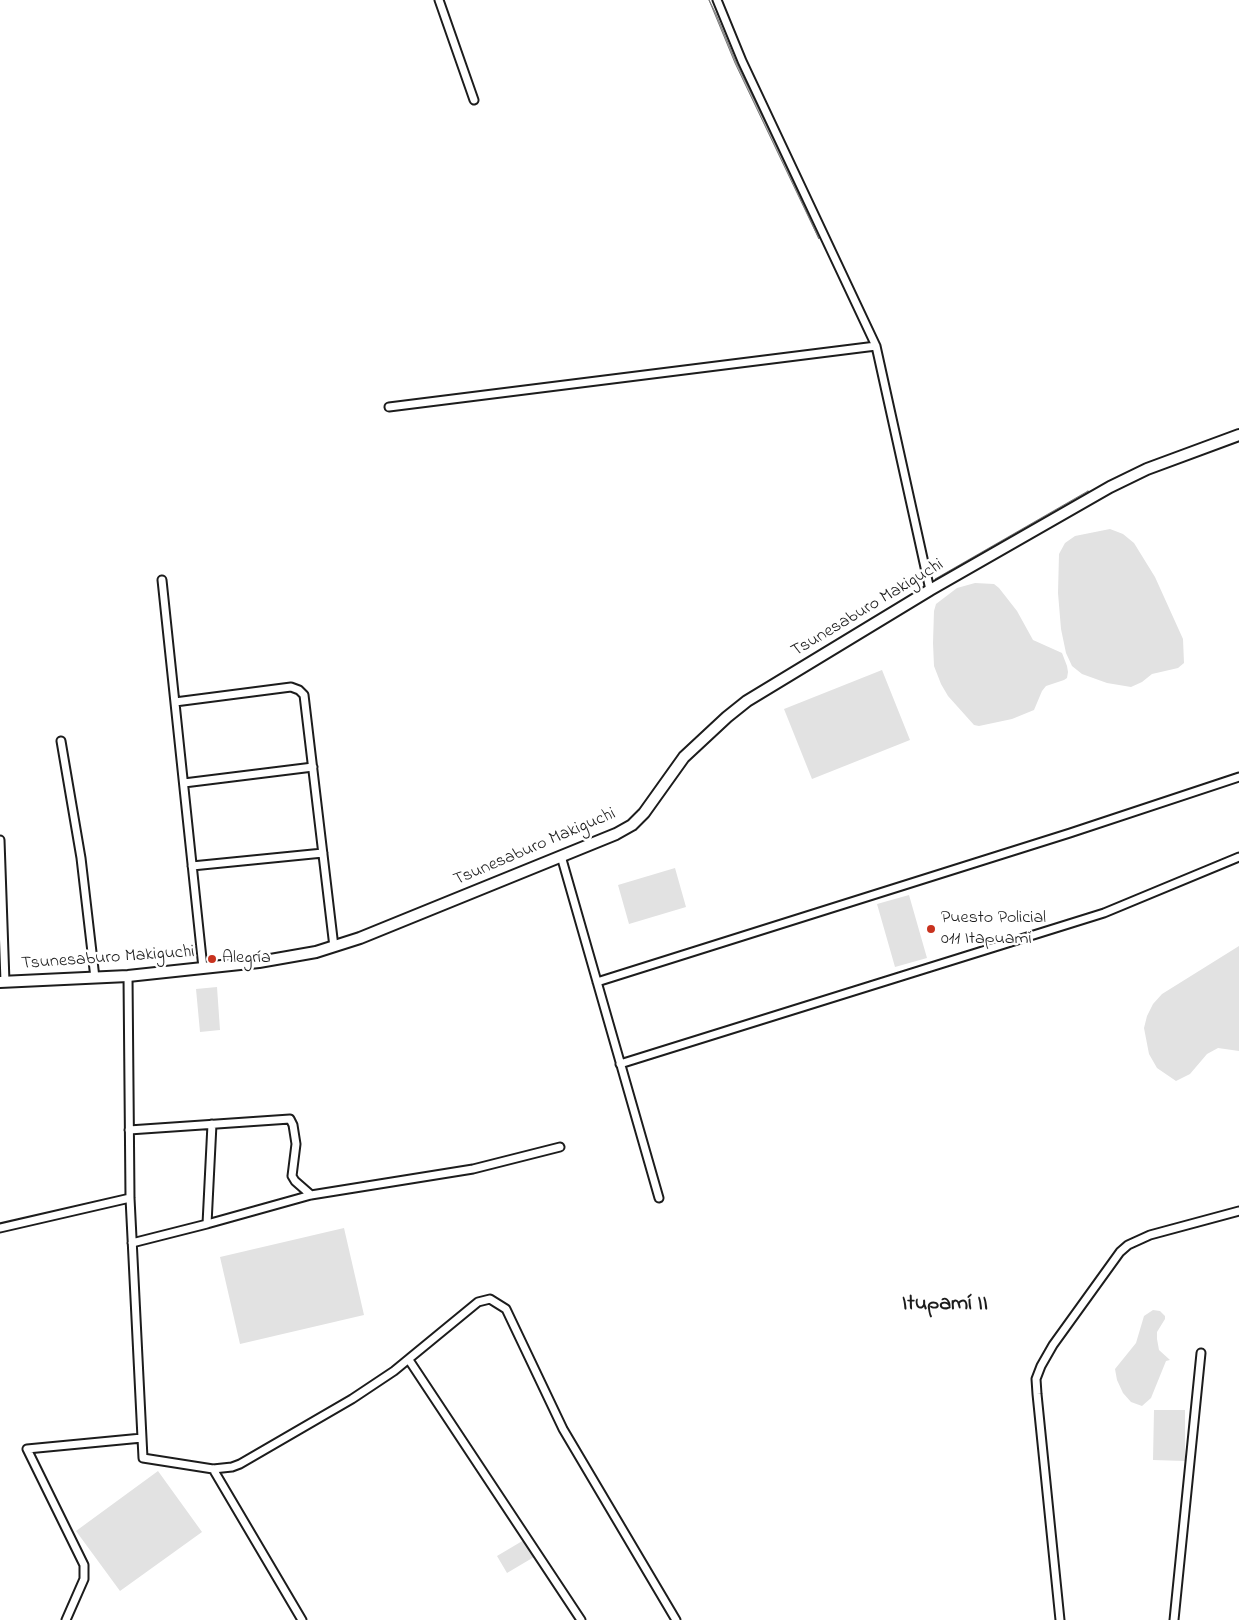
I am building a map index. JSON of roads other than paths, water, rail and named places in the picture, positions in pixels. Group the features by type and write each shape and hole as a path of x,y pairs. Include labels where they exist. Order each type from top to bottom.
{"street":[{"path":"439,0 474,100"},
{"path":"717,0 742,61 876,346 930,590"},
{"path":"389,408 876,346"},
{"name":"Tsunesaburo Makiguchi","path":"2,982 128,976 296,956 334,947 616,834 632,825 653,801 684,757 747,701 930,590 1132,475 1239,435"},
{"path":"162,580 203,968"},
{"path":"175,702 291,687 299,690 304,695 334,947"},
{"path":"61,740 81,858 94,978"},
{"path":"184,783 313,767"},
{"path":"598,982 1070,834 1239,777"},
{"path":"0,840 2,982"},
{"path":"192,866 323,854"},
{"path":"561,856 659,1198"},
{"path":"620,1064 1104,913 1239,857"},
{"path":"128,976 130,1198 143,1458 213,1469 232,1467 244,1462 352,1399 408,1360 478,1302 490,1299 506,1308 564,1430 676,1620"},
{"path":"129,1130 290,1119 294,1125 296,1144 292,1176 311,1196"},
{"path":"207,1224 212,1124"},
{"path":"132,1242 311,1196 473,1169 560,1147"},
{"path":"0,1228 130,1198"},
{"path":"1060,1620 1036,1379 1053,1345 1120,1252 1128,1245 1150,1234 1239,1211"},
{"path":"1174,1620 1201,1353"},
{"path":"408,1360 581,1620"},
{"path":"66,1620 86,1572 28,1449 142,1438"},
{"path":"213,1469 302,1620"}],"place":[{"name":"Puesto Policial 011 Itapuami","path":"931,929"},
{"name":"Alegría","path":"212,959"}],"district":[{"name":"Itupamí II","path":"945,1305"}]}
